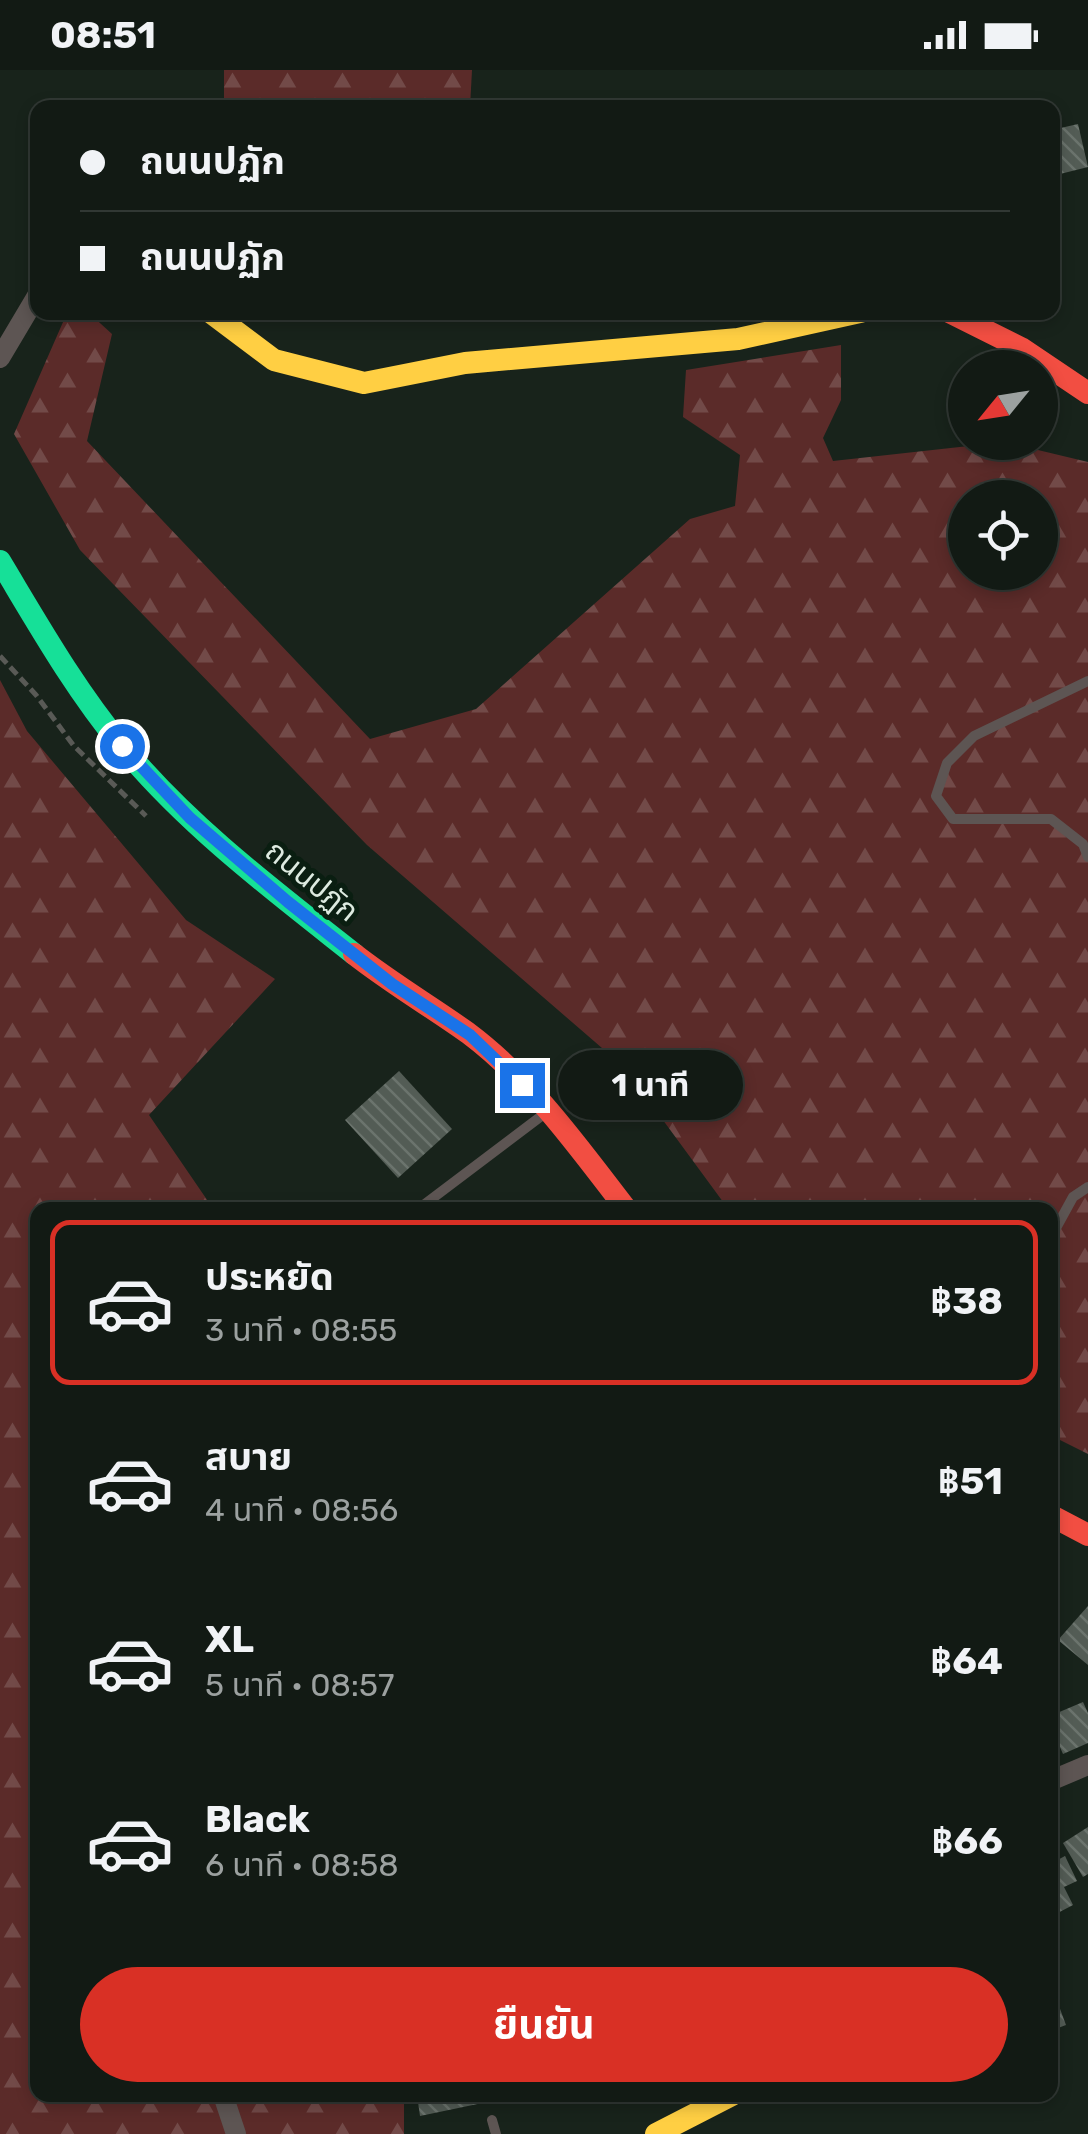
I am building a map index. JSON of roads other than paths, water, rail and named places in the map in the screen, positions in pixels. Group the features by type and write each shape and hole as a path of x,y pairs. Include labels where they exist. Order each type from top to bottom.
{"main road":[{"path":"221,320 274,360 364,383 465,363 738,339 824,320"},
{"path":"965,320 1021,348 1088,392"},
{"name":"ถนนปฏัก","path":"0,561 68,674 122,746 190,818 392,984 470,1035 548,1110 622,1202"},
{"path":"1058,1519 1088,1535"},
{"path":"656,2134 720,2102"}],"street":[{"path":"0,358 30,307"},
{"path":"1058,1778 1088,1765"},
{"path":"226,2102 236,2134"}],"lane":[{"path":"1088,681 974,736 947,762 936,796 952,819 1051,819 1083,844 1088,857"},
{"path":"428,1202 548,1110"},
{"path":"1058,1224 1073,1197 1088,1187"},
{"path":"492,2120 496,2134"}]}
